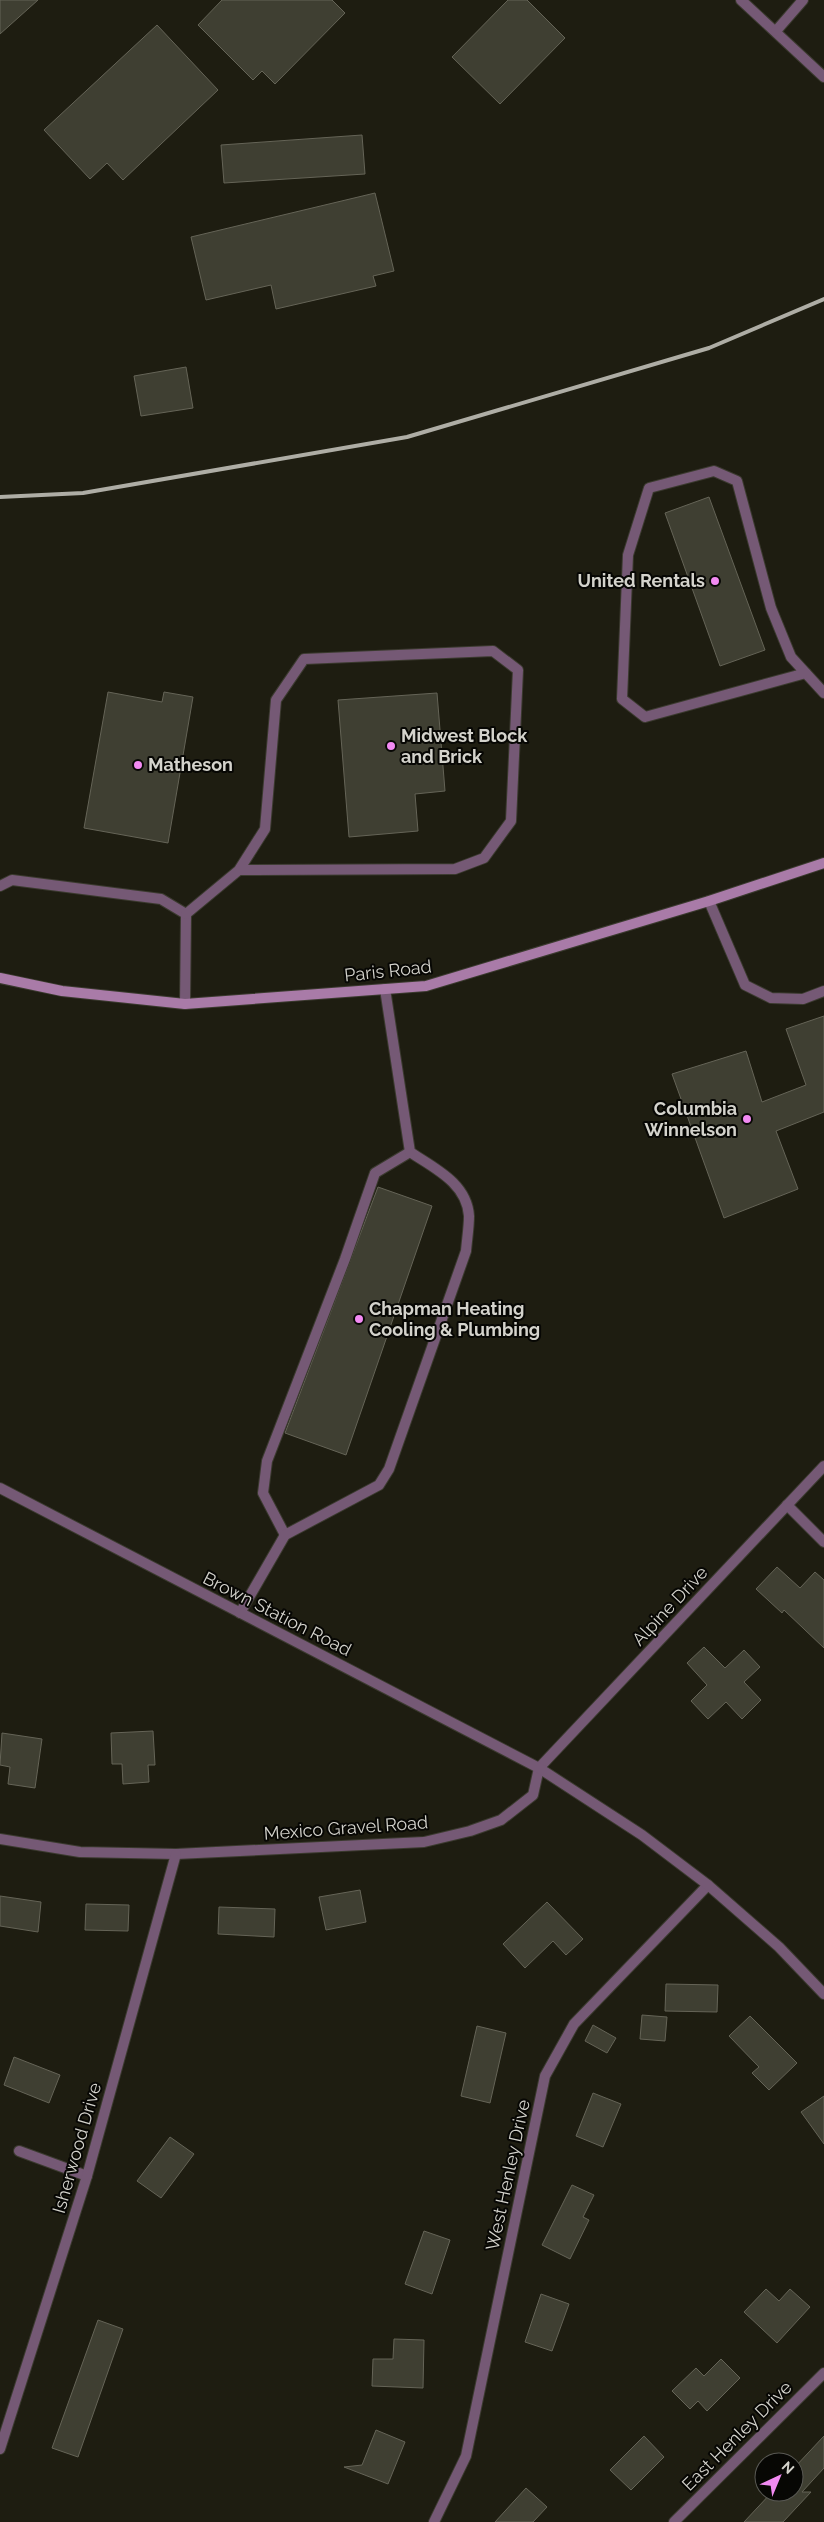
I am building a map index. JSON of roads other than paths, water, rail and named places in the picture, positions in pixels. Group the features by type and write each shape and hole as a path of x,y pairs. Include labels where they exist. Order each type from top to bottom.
{"main road":[{"name":"Paris Road","path":"0,978 62,991 185,1004 426,986 709,901 824,863"}],"street":[{"path":"741,0 824,77"},
{"path":"776,31 803,0"},
{"path":"806,673 645,717 622,699 628,555 649,488 714,471 737,481 771,608 791,657 806,673 824,693"},
{"path":"185,1004 186,914 239,870 265,829 276,700 304,659 493,651 518,670 511,821 484,858 455,869 239,870"},
{"path":"0,886 12,880 161,899 186,914"},
{"path":"709,901 745,985 771,998 803,999 824,991"},
{"path":"240,1613 285,1535 379,1485 389,1469 466,1251 469,1216 463,1195 454,1183 410,1152 385,989"},
{"path":"285,1535 262,1493 267,1461 375,1173 410,1152"},
{"name":"Alpine Drive","path":"539,1768 824,1466"},
{"name":"Brown Station Road","path":"0,1488 539,1768"},
{"path":"787,1505 824,1542"},
{"path":"539,1768 642,1835 708,1885 778,1947 824,1994"},
{"name":"Mexico Gravel Road","path":"0,1839 80,1852 176,1854 424,1842 470,1831 501,1820 532,1795 539,1768"},
{"name":"Isherwood Drive","path":"0,2449 87,2176 176,1854"},
{"name":"West Henley Drive","path":"434,2522 466,2456 546,2076 574,2024 708,1885"},
{"path":"19,2150 87,2176"},
{"name":"East Henley Drive","path":"674,2522 824,2373"}],"railway":[{"path":"0,497 83,493 407,437 709,348 824,299"}],"place":[{"name":"United Rentals","path":"715,581"},
{"name":"Midwest Block and Brick","path":"391,746"},
{"name":"Matheson","path":"138,765"},
{"name":"Columbia Winnelson","path":"747,1119"},
{"name":"Chapman Heating Cooling & Plumbing","path":"359,1319"}]}
